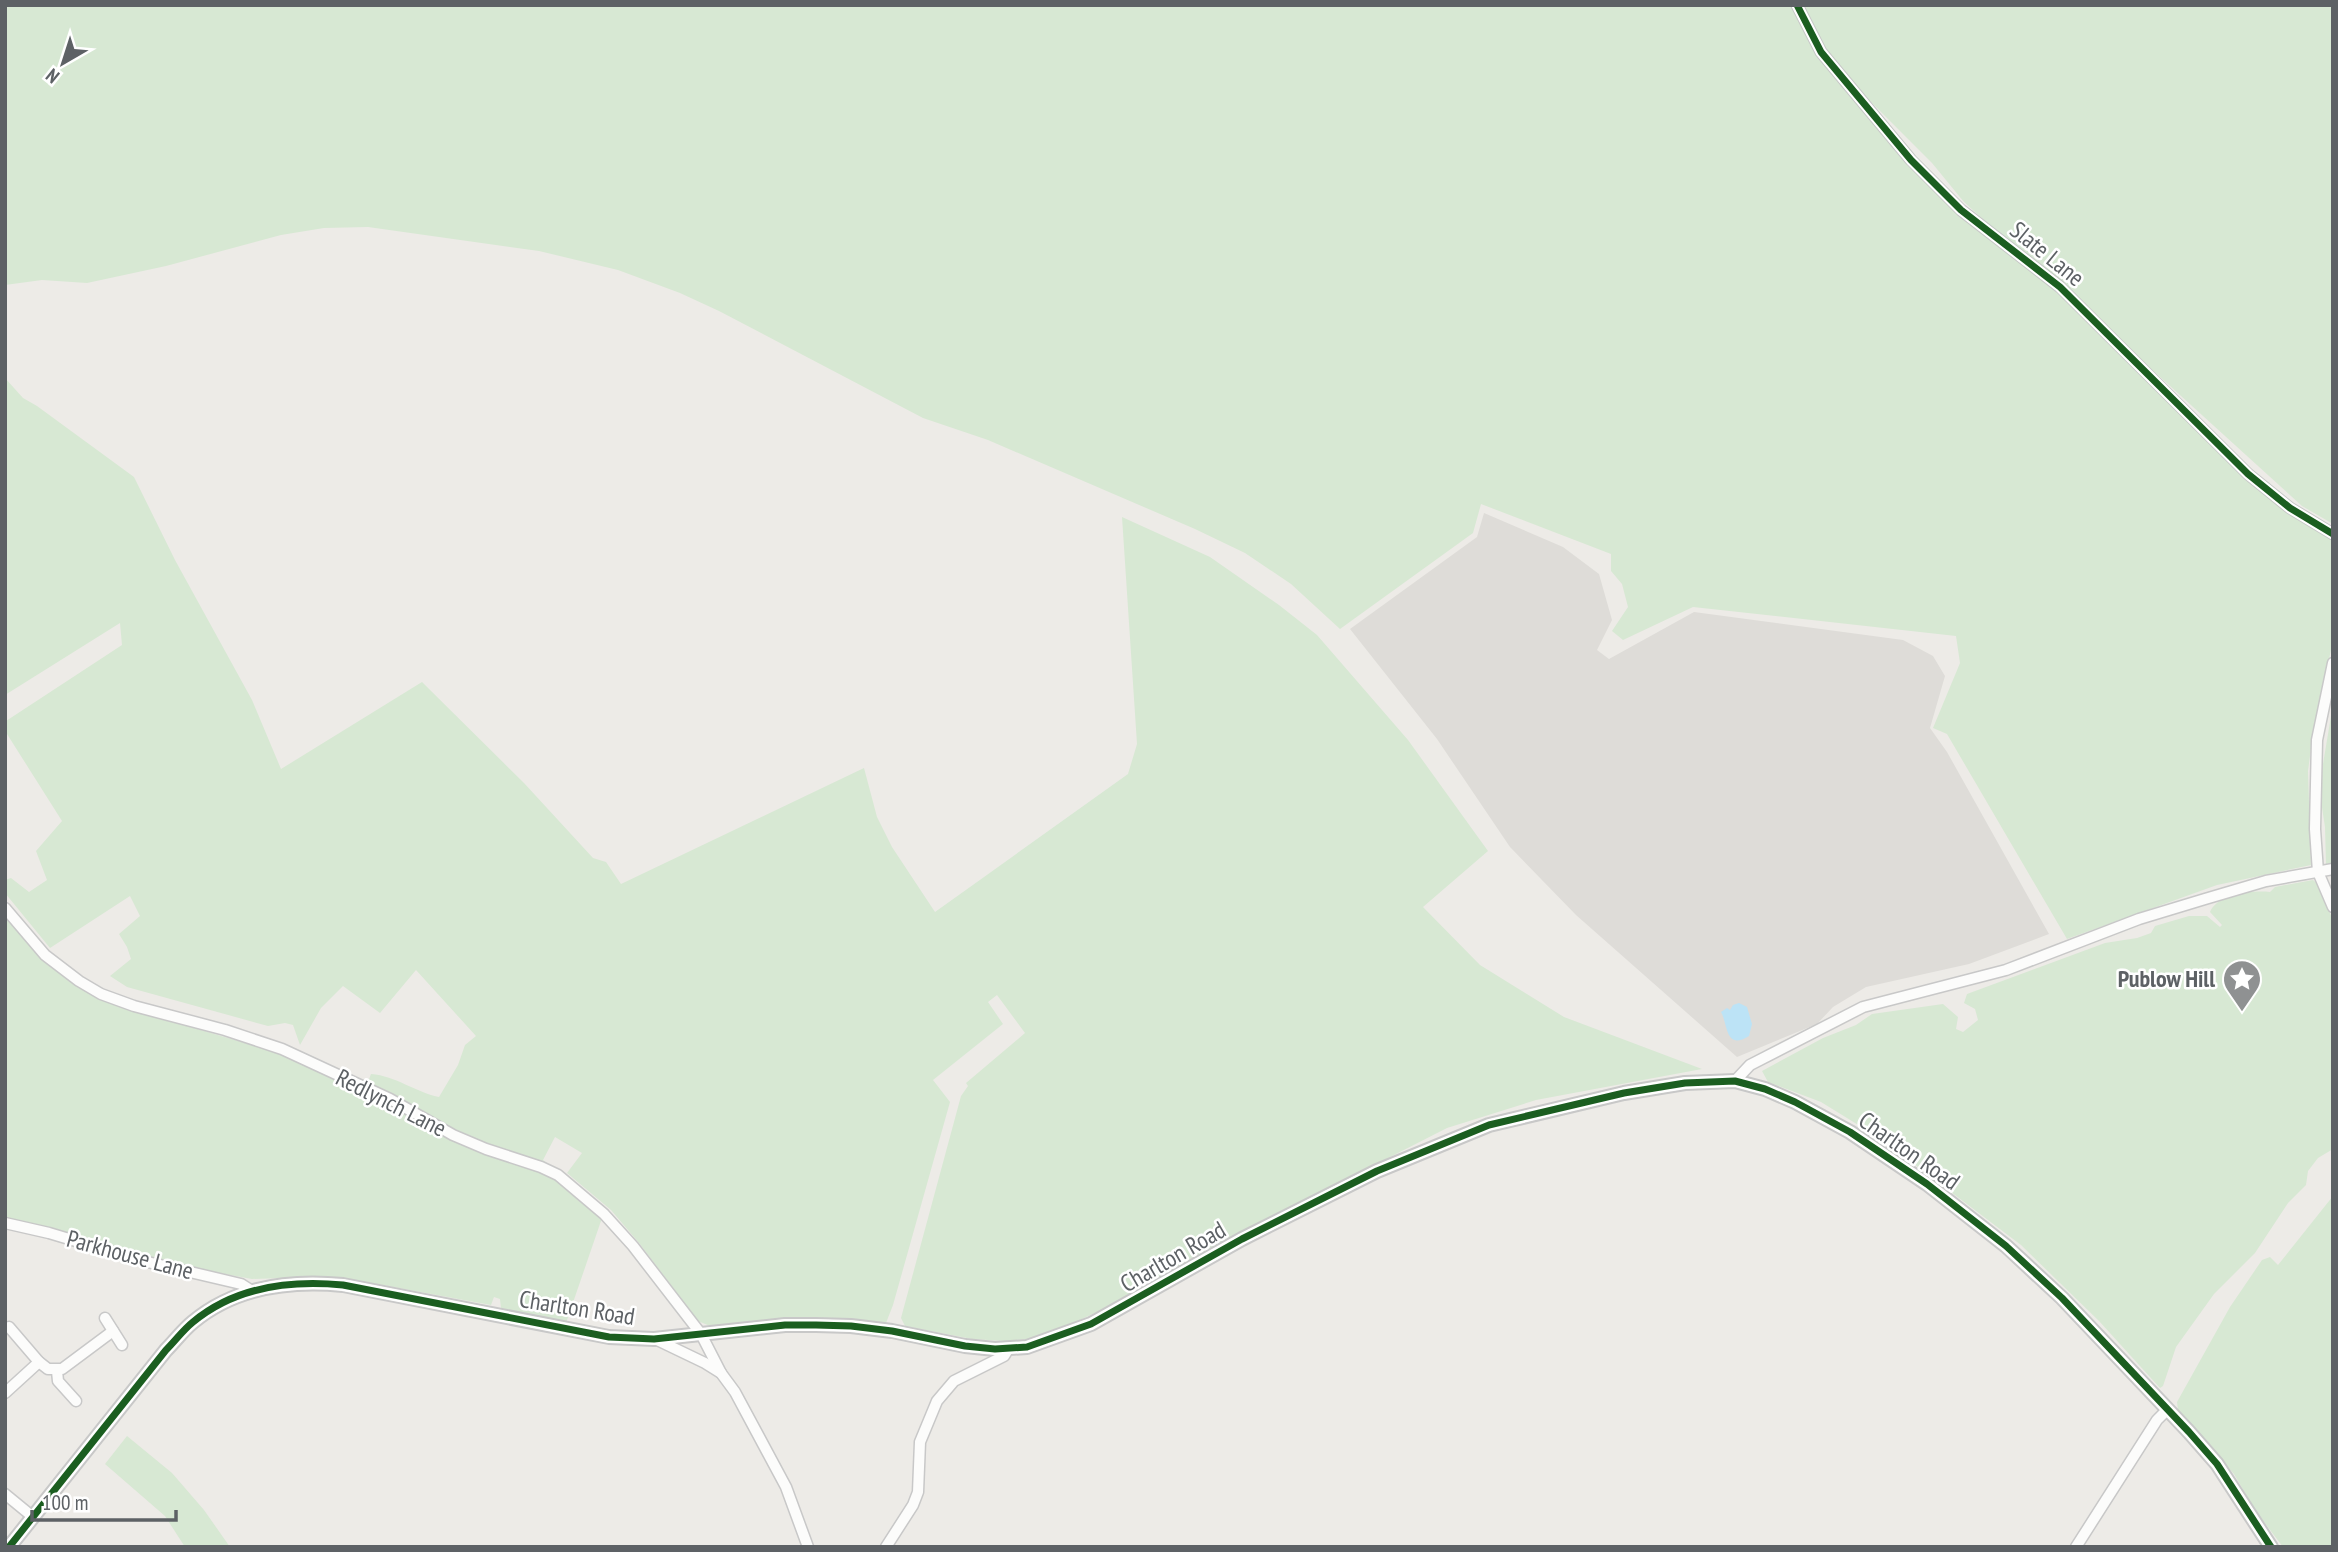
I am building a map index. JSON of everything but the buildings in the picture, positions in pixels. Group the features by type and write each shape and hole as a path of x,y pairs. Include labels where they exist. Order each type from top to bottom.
{"street":[{"name":"Slate Lane","path":"1797,5 1821,52 1911,160 1961,210 2060,287 2248,474 2290,508 2333,534"},
{"path":"2333,663 2316,740 2315,829 2318,872 2333,907"},
{"path":"1735,1081 1750,1065 1863,1007 2006,970 2140,919 2266,881 2333,869"},
{"name":"Redlynch Lane","path":"5,908 46,955 79,982 101,994 282,1049 390,1098 453,1135 558,1175 604,1214 633,1246 701,1334 721,1373 760,1435 786,1487 808,1547"},
{"name":"Charlton Road","path":"9,1547 137,1384 184,1331 210,1310 253,1291 302,1283 343,1285 609,1337 654,1339 785,1325 851,1326 984,1348 1009,1348 1043,1343 1091,1324 1242,1239 1353,1183 1489,1125 1648,1089 1685,1083 1735,1081 1765,1089 1795,1102 1850,1132 1927,1184 2006,1246 2062,1298 2217,1464 2271,1547"},
{"name":"Parkhouse Lane","path":"5,1223 49,1233 139,1261 241,1284 253,1291"},
{"path":"105,1318 122,1345"},
{"path":"9,1327 40,1362 48,1369 57,1371 113,1331"},
{"path":"654,1339 721,1373"},
{"path":"978,1368 984,1359 984,1348"},
{"path":"886,1547 913,1505 918,1492 920,1442 937,1401 954,1381 1004,1356 1009,1348"},
{"path":"5,1393 40,1362"},
{"path":"57,1371 58,1381 76,1401"},
{"path":"2076,1547 2157,1420 2167,1409"},
{"path":"5,1494 33,1517"}],"shaded area":[{"path":"1484,513 1563,547 1599,574 1612,620 1597,650 1609,659 1694,612 1903,640 1933,656 1945,676 1930,728 1947,752 2049,934 1969,964 1866,987 1833,1007 1817,1024 1737,1057 1576,915 1510,847 1437,739 1350,629 1477,537"}],"green space":[{"path":"5,5 2333,5 2333,524 2302,506 2148,366 2061,281 2007,241 1964,202 1932,163 1870,101 1862,108 1907,165 1959,213 2057,290 2289,512 2333,539 2333,640 2308,771 2311,865 2217,885 2067,939 1947,734 1933,728 1960,663 1956,636 1693,607 1623,640 1612,631 1628,607 1622,584 1611,571 1611,554 1481,504 1473,533 1340,629 1291,584 1245,553 988,440 923,418 719,311 618,270 539,251 368,227 324,228 281,235 166,266 87,283 42,280 5,285"},
{"path":"5,378 23,398 134,477 175,560 252,700 281,769 422,682 524,783 593,858 606,862 621,884 864,768 877,817 892,847 935,912 1128,774 1137,744 1122,517 1210,557 1279,605 1317,635 1408,740 1488,851 1423,907 1480,965 1564,1017 1702,1069 1536,1100 1447,1128 1192,1258 1114,1304 1054,1332 1029,1339 972,1339 905,1326 901,1318 961,1096 968,1086 966,1083 1025,1033 997,995 988,1002 1003,1024 933,1080 950,1102 886,1323 828,1319 710,1326 698,1321 611,1210 567,1173 582,1153 555,1137 543,1160 548,1164 497,1149 459,1134 368,1082 371,1074 380,1075 439,1097 458,1065 465,1045 476,1036 416,970 380,1013 343,986 321,1008 300,1045 293,1025 285,1023 268,1026 127,987 110,976 131,959 119,934 140,916 130,896 50,948 5,893 5,880 11,878 29,892 47,880 36,851 62,821 7,734 6,721 122,645 120,623 5,695"},
{"path":"2333,704 2333,863 2326,864 2325,827 2319,788"},
{"path":"2313,880 2319,885 2333,921 2333,1149 2318,1158 2308,1171 2306,1185 2288,1203 2255,1253 2214,1294 2176,1347 2160,1388 2099,1321 2021,1245 1881,1139 1821,1102 1768,1082 1762,1071 1823,1038 1856,1025 1872,1014 1943,1004 1958,1017 1956,1029 1963,1032 1978,1020 1975,1009 1964,1003 1967,994 2105,943 2137,938 2151,933 2155,926 2189,916 2207,916 2220,927 2222,925 2210,912 2220,901 2236,894 2270,892 2275,887"},
{"path":"5,914 60,970 108,1000 126,1008 282,1054 392,1104 452,1138 554,1177 602,1218 566,1323 501,1308 500,1299 494,1297 491,1305 366,1282 312,1277 252,1279 166,1263 5,1217"},
{"path":"2333,1196 2333,1547 2283,1547 2255,1510 2234,1474 2178,1410 2177,1402 2230,1307 2262,1260 2270,1257 2278,1265"},
{"path":"127,1436 172,1473 204,1510 230,1547 185,1547 165,1516 105,1464"}],"water":[{"path":"1739,1003 1747,1007 1752,1024 1749,1036 1735,1040 1729,1034 1721,1012 1727,1008 1730,1010 1733,1005"}],"cycle path":[{"path":"1797,5 1821,52 1911,160 1961,210 2060,287 2248,474 2290,508 2333,534"},
{"path":"9,1547 182,1332 209,1310 264,1288 304,1284 343,1285 609,1337 654,1339 785,1325 816,1325 892,1331 965,1346 995,1349 1027,1347 1091,1324 1242,1239 1377,1171 1489,1125 1624,1093 1685,1083 1735,1081 1765,1089 1795,1102 1850,1132 1927,1184 2006,1246 2062,1298 2189,1432 2217,1464 2271,1547"}],"place":[{"name":"Publow Hill","path":"2242,1013"}]}
